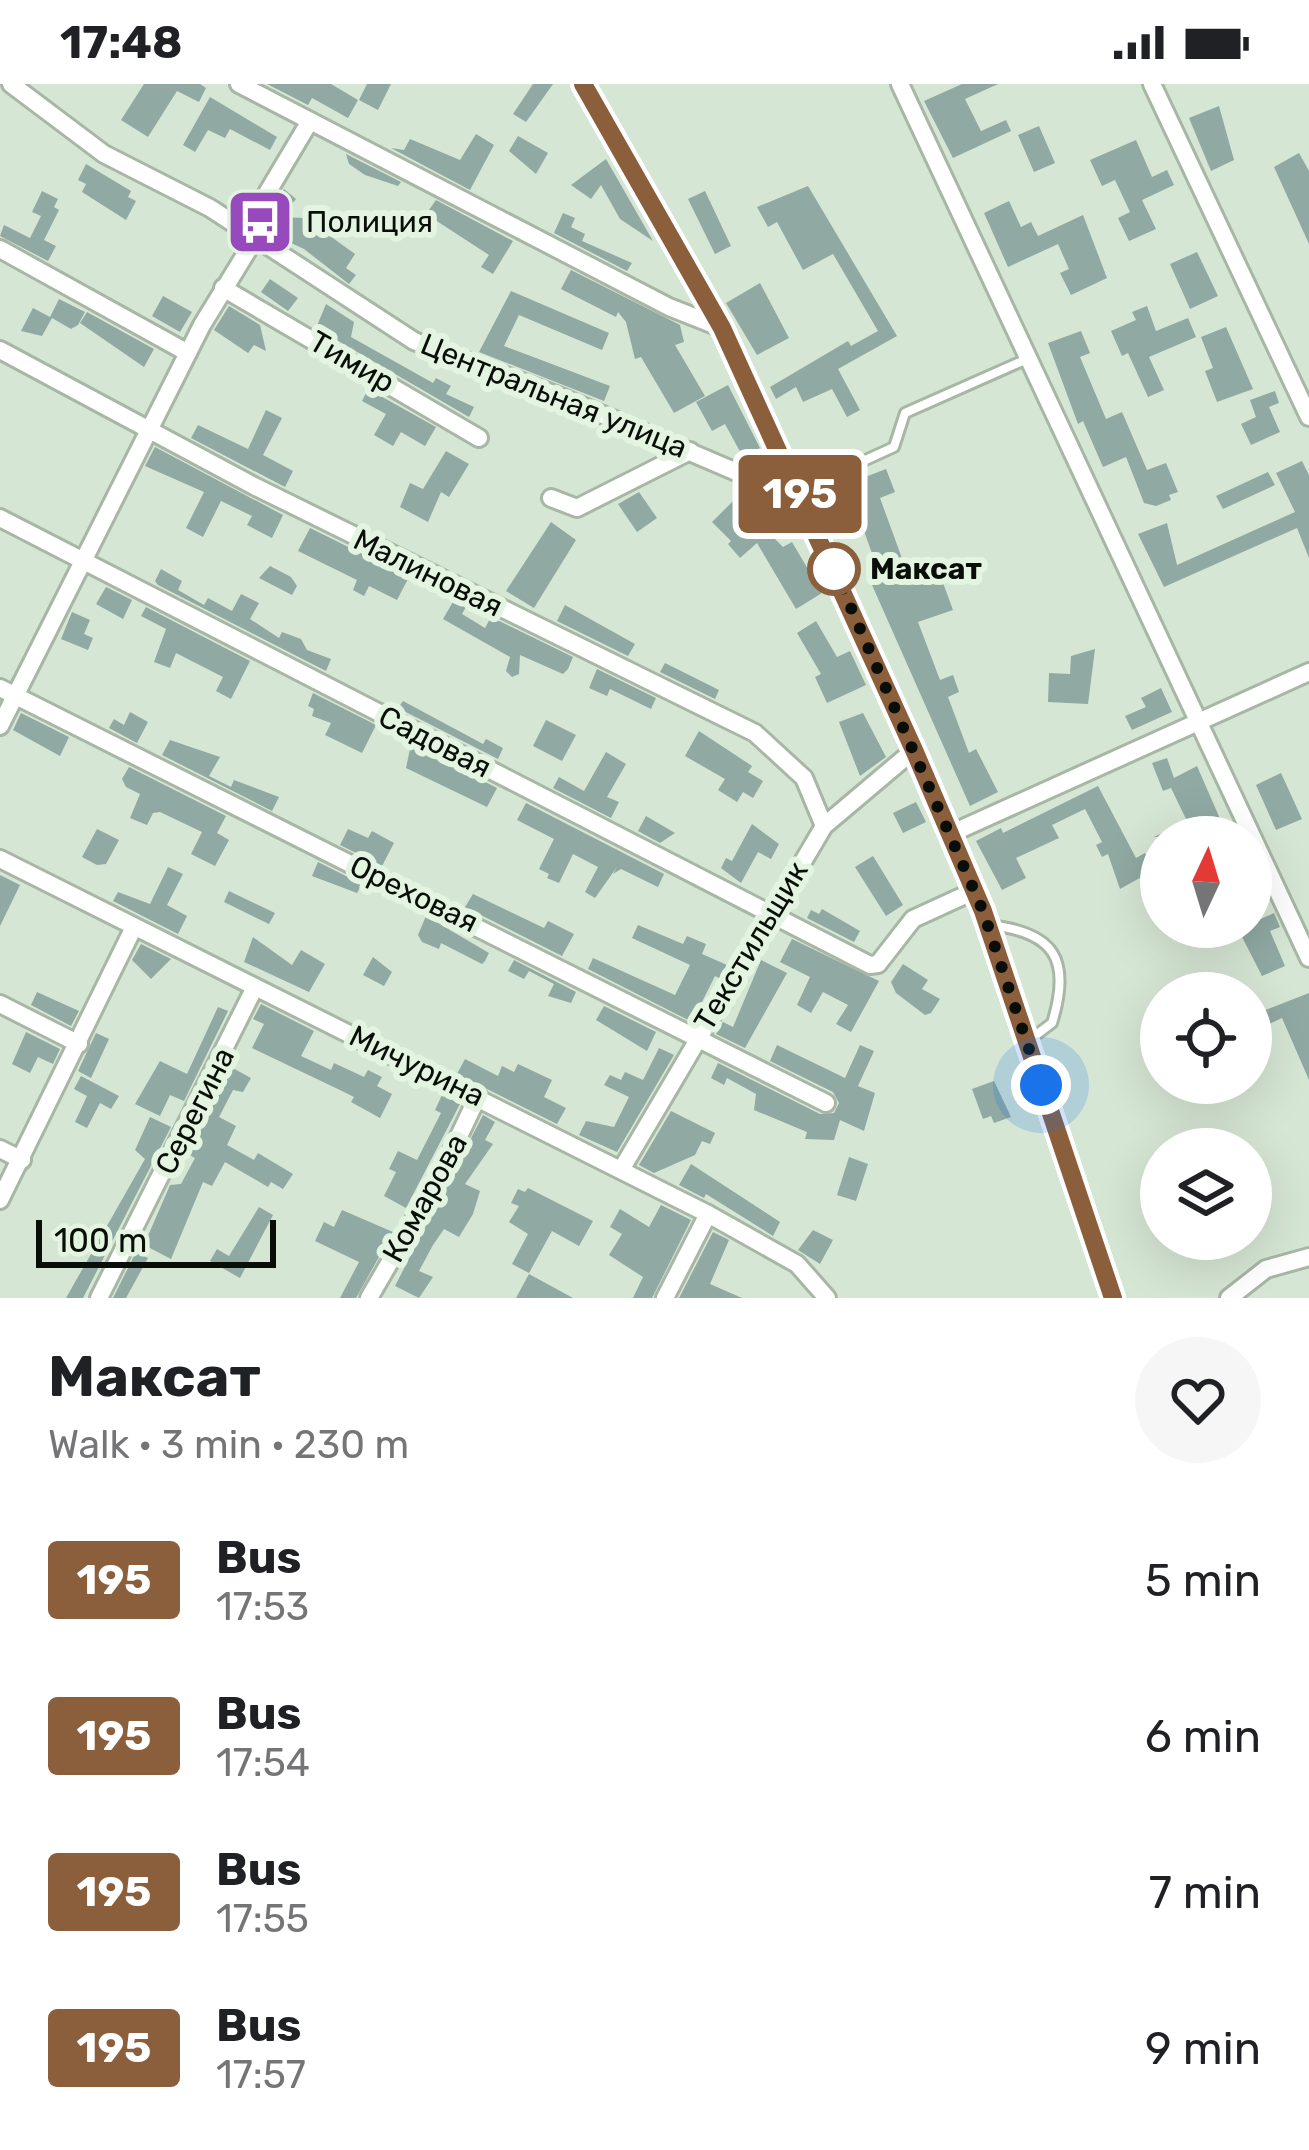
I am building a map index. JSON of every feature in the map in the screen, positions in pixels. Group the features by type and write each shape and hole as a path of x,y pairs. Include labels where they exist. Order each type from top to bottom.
{"street":[{"name":"Центральная улица","path":"10,84 104,154 250,233 414,341 801,496"},
{"path":"239,84 649,297 722,328"},
{"path":"900,84 1114,532 1309,958"},
{"path":"1152,84 1309,417"},
{"path":"582,85 722,328 914,750 987,925 1113,1298"},
{"path":"0,726 7,692 82,561 310,122"},
{"path":"0,248 188,353"},
{"name":"Тимир","path":"223,288 479,438"},
{"name":"Малиновая","path":"0,350 150,431 755,733 804,778 824,826"},
{"path":"550,498 577,508 690,451"},
{"name":"Садовая","path":"0,518 870,965 878,964 913,919 974,891"},
{"path":"950,834 1309,672"},
{"name":"Ореховая","path":"7,692 826,1103"},
{"name":"Текстильщик","path":"621,1170 824,826 914,750"},
{"name":"Мичурина","path":"0,859 708,1214 797,1264 825,1294"},
{"path":"0,1200 134,928"},
{"name":"Серегина","path":"99,1298 255,987"},
{"path":"0,1004 79,1044"},
{"name":"Комарова","path":"369,1298 442,1172 478,1096"},
{"path":"0,1149 22,1160"},
{"path":"665,1298 708,1214"},
{"path":"1229,1298 1266,1269 1309,1257"}],"lane":[{"path":"801,496 895,448 905,413 1028,359"},
{"path":"987,925 1019,928 1046,940 1056,957 1061,979 1052,1023 1027,1042"}],"building":[{"path":"144,84 200,84 206,88 199,102 177,91 148,137 121,120"},
{"path":"267,84 331,84 358,100 348,118 312,98 308,105"},
{"path":"367,84 391,84 378,110 359,100"},
{"path":"533,84 553,84 526,122 513,114"},
{"path":"962,84 998,84 965,99 981,131 1006,120 1011,131 953,158 924,101"},
{"path":"210,97 277,137 270,150 230,129 225,138 208,130 195,152 183,145"},
{"path":"1219,106 1234,160 1211,171 1189,118"},
{"path":"1039,126 1055,163 1034,172 1018,135"},
{"path":"476,134 494,145 470,190 391,148 404,150 410,139 460,160"},
{"path":"518,136 548,153 536,174 509,151"},
{"path":"1136,140 1152,177 1167,170 1174,185 1142,200 1156,229 1129,241 1118,218 1130,212 1115,180 1102,186 1090,160"},
{"path":"1299,153 1309,171 1309,244 1274,167"},
{"path":"346,154 401,182 398,186 365,175 349,164"},
{"path":"606,159 653,241 620,219 601,185 591,199 571,185"},
{"path":"86,164 131,191 128,197 136,201 126,220 82,192 86,184 78,180"},
{"path":"808,186 897,336 838,369 860,410 847,417 832,389 803,402 796,387 776,399 770,387 848,341 851,346 878,331 833,254 803,270 777,222 768,227 757,207"},
{"path":"284,189 296,199 281,217 305,218 355,254 346,268 356,275 349,284 304,249 278,237 284,230 268,217"},
{"path":"42,191 58,199 54,207 59,210 44,240 56,246 48,261 0,236 4,225 30,238 41,216 32,212"},
{"path":"705,191 731,246 715,254 688,199"},
{"path":"436,200 513,241 493,274 481,267 489,255 426,214"},
{"path":"1009,201 1021,227 1031,222 1038,236 1083,215 1107,278 1071,295 1060,273 1069,269 1058,244 1008,267 984,213"},
{"path":"563,213 575,218 571,227 585,234 582,241 632,263 627,271 554,233"},
{"path":"1197,252 1218,296 1190,309 1170,264"},
{"path":"571,270 680,325 684,342 675,345 705,396 674,413 641,357 635,359 626,322 618,312 616,317 561,289"},
{"path":"270,279 298,298 288,311 261,292"},
{"path":"760,283 789,338 757,355 726,303"},
{"path":"511,291 609,333 602,350 519,315 504,346 610,386 604,401 479,352"},
{"path":"163,296 192,312 180,332 152,316"},
{"path":"59,299 85,312 78,325 71,329 52,318 42,336 21,331 33,308 50,317"},
{"path":"326,304 354,322 351,337 433,383 436,378 451,386 446,394 474,407 469,417 316,328"},
{"path":"229,306 260,325 266,351 254,345 248,353 214,330"},
{"path":"1147,306 1156,331 1188,318 1196,337 1149,357 1164,390 1148,397 1128,353 1122,356 1111,331 1136,320 1132,312"},
{"path":"87,312 154,349 144,367 80,323"},
{"path":"1226,327 1253,389 1217,402 1205,371 1213,368 1201,337"},
{"path":"1081,331 1090,353 1080,357 1106,419 1122,412 1147,470 1166,463 1178,492 1169,495 1171,500 1156,506 1144,503 1126,457 1103,467 1083,421 1078,424 1048,343"},
{"path":"728,385 760,448 743,457 725,424 712,431 696,402"},
{"path":"368,389 436,427 425,446 401,432 393,446 374,435 386,414 362,401"},
{"path":"1275,391 1279,403 1269,407 1280,432 1251,445 1241,424 1256,417 1250,400"},
{"path":"266,410 282,418 263,455 293,471 285,487 191,438 198,425 248,449"},
{"path":"155,447 283,515 272,538 247,525 252,516 221,501 203,537 186,528 204,492 145,466"},
{"path":"446,451 469,464 449,497 441,492 428,522 400,507 410,483 423,489"},
{"path":"1302,461 1309,475 1309,558 1297,528 1164,587 1138,534 1167,523 1177,565 1295,512 1276,473"},
{"path":"886,469 895,492 880,498 907,572 935,561 953,610 918,622 940,680 953,675 959,692 948,697 969,753 976,749 998,792 970,806 872,585 882,581 847,484"},
{"path":"1268,472 1275,485 1223,509 1216,496"},
{"path":"639,492 657,518 637,532 618,504"},
{"path":"736,498 754,514 769,505 780,517 766,530 783,547 792,542 822,593 796,609 757,543 740,558 712,522"},
{"path":"551,522 576,540 534,608 506,591"},
{"path":"310,528 409,577 397,600 369,586 364,596 353,590 357,580 298,551"},
{"path":"270,566 291,577 297,586 292,595 259,578"},
{"path":"161,569 182,581 178,590 204,605 208,598 232,611 241,594 259,603 250,619 279,638 282,632 301,639 307,650 331,659 326,671 158,585 155,581"},
{"path":"106,587 132,600 123,619 96,604"},
{"path":"454,600 466,607 462,614 485,628 491,617 573,657 568,669 563,674 520,655 519,674 512,677 506,671 510,657 443,619"},
{"path":"565,605 635,644 628,656 557,621"},
{"path":"146,607 250,661 231,699 216,691 223,677 176,653 170,668 154,662 166,629 141,616"},
{"path":"72,612 90,620 84,634 93,638 88,650 61,639"},
{"path":"816,621 837,657 850,651 866,685 827,703 815,677 821,674 797,633"},
{"path":"1095,649 1088,704 1048,702 1049,673 1070,674 1071,656"},
{"path":"665,663 719,690 715,699 660,672"},
{"path":"597,669 656,698 651,709 610,689 607,696 589,688"},
{"path":"1161,688 1172,712 1132,730 1125,716 1146,707 1141,698"},
{"path":"313,693 376,725 362,753 325,735 331,723 312,716 314,709 308,706"},
{"path":"403,701 483,744 486,739 503,748 498,759 398,708"},
{"path":"130,712 148,722 137,743 109,728 114,719 124,725"},
{"path":"21,713 69,737 60,756 13,730"},
{"path":"863,713 886,757 860,776 839,722"},
{"path":"546,720 576,735 562,761 533,746"},
{"path":"699,731 752,766 748,772 763,781 753,798 743,792 737,802 718,790 725,779 685,756"},
{"path":"170,740 220,757 209,776 231,787 234,780 279,797 272,811 162,755"},
{"path":"411,744 497,788 487,807 406,768"},
{"path":"606,752 626,764 607,797 619,802 611,818 553,788 559,777 584,791"},
{"path":"1167,758 1174,778 1197,766 1219,816 1185,816 1171,788 1163,791 1152,763"},
{"path":"129,767 226,816 217,833 229,840 215,866 191,854 202,832 160,812 153,813 147,825 130,818 140,794 122,779"},
{"path":"1281,773 1302,819 1276,830 1256,785"},
{"path":"1098,786 1136,858 1140,856 1140,878 1120,889 1108,854 1102,857 1096,845 1102,842 1085,809 1052,825 1059,838 1016,858 1026,878 1002,890 976,841 1001,828 1003,833"},
{"path":"916,802 926,822 903,833 893,813"},
{"path":"526,803 664,874 658,887 621,869 613,874 617,867 595,898 585,892 598,867 573,854 559,883 547,878 549,874 539,869 554,839 517,820"},
{"path":"646,816 675,833 660,843 638,831"},
{"path":"752,824 779,844 771,859 758,852 741,883 721,868 726,858 732,861"},
{"path":"97,829 119,840 106,864 82,857"},
{"path":"348,829 368,838 372,831 394,843 382,866 340,845"},
{"path":"873,856 903,905 886,916 855,867"},
{"path":"318,862 362,884 357,893 312,876"},
{"path":"168,867 183,874 167,905 187,916 178,934 113,901 118,892 150,904"},
{"path":"0,875 20,885 0,926"},
{"path":"229,891 275,913 269,924 224,902"},
{"path":"473,894 544,928 548,921 574,934 562,956 465,907"},
{"path":"822,909 860,931 854,942 807,918 811,910 819,914"},
{"path":"426,916 489,953 485,961 482,964 441,943 439,949 422,942 418,935"},
{"path":"638,925 683,944 687,936 706,944 702,954 727,965 719,978 715,976 692,1022 588,969 593,958 675,995 690,965 632,938"},
{"path":"1272,936 1285,966 1260,972 1248,948 1272,948"},
{"path":"253,937 292,965 301,950 325,964 309,992 244,962"},
{"path":"792,939 879,981 851,1032 836,1024 848,1005 823,992 811,1013 797,1005 810,977 780,962"},
{"path":"141,944 171,959 151,979 132,960"},
{"path":"373,957 392,972 384,986 363,975"},
{"path":"514,960 576,992 571,1003 548,996 554,984 529,971 524,979 508,971"},
{"path":"761,960 787,973 745,1048 716,1034 723,1022 733,1027"},
{"path":"903,964 928,980 922,989 940,999 931,1013 925,1015 896,993 891,982"},
{"path":"37,992 79,1011 71,1026 31,1005"},
{"path":"1309,993 1309,1080 1282,1018 1272,1023 1272,1007"},
{"path":"261,1004 314,1031 301,1056 331,1070 334,1063 364,1077 368,1070 382,1077 377,1086 392,1094 380,1118 351,1102 354,1097 252,1048 264,1024 253,1019"},
{"path":"604,1006 656,1032 647,1051 596,1020"},
{"path":"218,1007 228,1011 184,1101 170,1095 160,1116 135,1104 160,1061 187,1074"},
{"path":"26,1032 60,1049 53,1064 38,1057 30,1073 12,1064"},
{"path":"96,1033 109,1039 91,1078 78,1071"},
{"path":"777,1045 845,1078 860,1045 874,1051 858,1086 875,1093 864,1131 840,1120 834,1140 805,1139 807,1132 754,1110 756,1094 727,1078 724,1085 711,1078 718,1063 820,1114 834,1113 839,1103 833,1092 770,1061"},
{"path":"659,1048 674,1055 617,1152 579,1135 586,1121 614,1127 629,1097 604,1085 610,1075 621,1080 625,1072 643,1080"},
{"path":"465,1059 498,1076 502,1066 514,1072 518,1064 552,1080 544,1097 566,1108 557,1124 457,1074"},
{"path":"229,1066 251,1078 243,1092 233,1090 219,1117 236,1126 227,1145 254,1160 258,1153 293,1174 283,1189 271,1182 268,1187 225,1162 212,1186 203,1182 171,1259 144,1245 170,1185 181,1184 195,1158 186,1153"},
{"path":"81,1076 119,1096 111,1109 100,1103 87,1128 75,1122 87,1096 74,1089"},
{"path":"994,1081 1011,1117 994,1123 991,1116 983,1119 972,1089"},
{"path":"442,1095 460,1104 406,1208 384,1196 396,1172 389,1169 398,1151 417,1160 441,1113 435,1110"},
{"path":"671,1111 715,1133 710,1144 702,1141 695,1155 654,1173 639,1165"},
{"path":"483,1115 495,1122 485,1140 493,1144 465,1184 480,1191 473,1214 459,1237 444,1229 433,1245 419,1271 433,1277 419,1298 395,1286"},
{"path":"150,1117 171,1127 83,1298 66,1298 145,1159 135,1150"},
{"path":"849,1157 868,1164 856,1201 837,1195"},
{"path":"691,1164 780,1222 773,1236 706,1194 704,1198 679,1185"},
{"path":"528,1188 593,1221 579,1246 552,1231 529,1273 512,1264 528,1234 509,1222 519,1206 511,1203 518,1189 525,1192"},
{"path":"661,1205 691,1220 652,1298 633,1298 643,1277 609,1255 622,1234 610,1227 620,1209 649,1227"},
{"path":"259,1207 273,1215 240,1278 210,1261 217,1249 229,1256"},
{"path":"342,1210 393,1232 356,1298 340,1298 359,1262 315,1241 324,1222 334,1227"},
{"path":"813,1230 833,1240 820,1264 798,1250"},
{"path":"713,1232 729,1240 710,1284 742,1298 679,1298"},
{"path":"136,1252 148,1258 126,1298 113,1298"},
{"path":"529,1274 573,1298 516,1298"}],"bus line":[{"name":"195","path":"583,84 722,328 914,750 983,911 1113,1298"}],"place":[{"name":"Полиция","path":"260,222"},
{"name":"Максат","path":"834,569"}],"route":[{"path":"834,569 983,911 1041,1085"}]}
